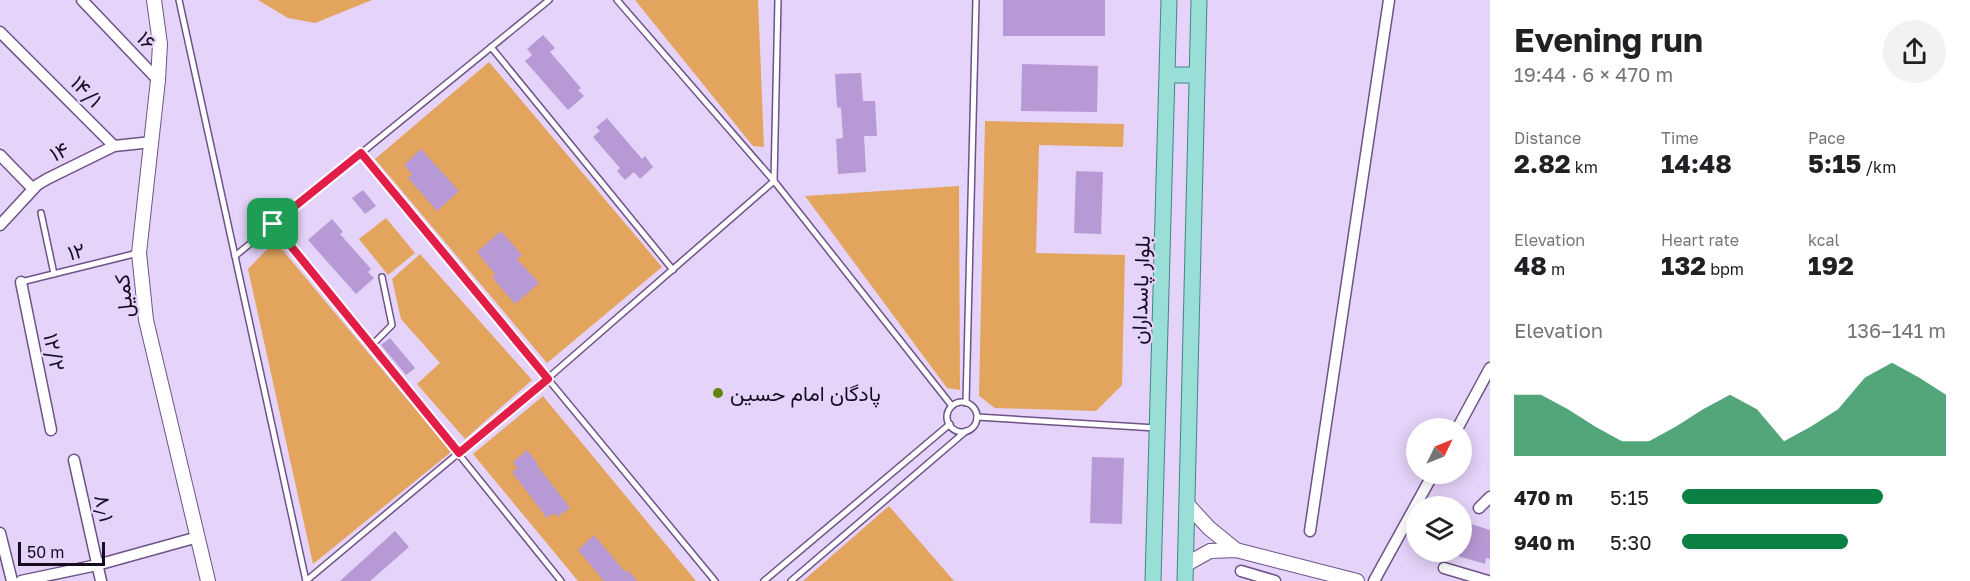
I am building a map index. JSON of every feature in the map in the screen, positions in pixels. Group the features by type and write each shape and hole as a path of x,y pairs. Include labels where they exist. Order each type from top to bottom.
{"main road":[{"name":"بلوار پاسداران","path":"1153,581 1169,0"},
{"path":"1185,573 1199,0"},
{"path":"1168,75 1197,75"}],"street":[{"name":"۱۶","path":"82,0 158,80"},
{"name":"کمیل","path":"154,0 160,44 158,80 139,253 146,320 208,581"},
{"path":"1311,531 1389,0"},
{"name":"۱۴/۱","path":"0,32 114,146"},
{"name":"۱۴","path":"0,225 33,189 47,179 114,146 152,142"},
{"path":"0,155 33,189"},
{"name":"۱۲/۲","path":"21,282 51,430"},
{"path":"1463,418 1490,368"},
{"name":"۸٫۱","path":"74,460 101,581"},
{"path":"1374,581 1427,484"},
{"path":"1479,508 1490,497"},
{"path":"1187,504 1209,528 1236,550"},
{"path":"0,533 12,581"},
{"path":"21,581 97,565 198,537"},
{"path":"1185,573 1210,551 1236,550 1357,581"},
{"path":"1444,568 1488,581"},
{"path":"1241,571 1275,581"}],"lane":[{"path":"179,0 306,581 548,379 774,182 778,0"},
{"path":"235,256 549,0"},
{"path":"617,0 774,182 952,406"},
{"path":"966,403 975,0"},
{"path":"491,47 673,270"},
{"path":"361,153 715,581"},
{"path":"41,213 54,274"},
{"path":"273,224 561,581"},
{"name":"۱۲","path":"21,282 139,253"},
{"path":"371,346 392,325 382,277"},
{"path":"791,581 974,426 977,417 974,408 966,403 956,404 952,406 948,415 950,424 957,430 966,431"},
{"path":"977,417 1157,428"},
{"path":"764,581 950,424"}],"shaded area":[{"path":"258,0 372,0 315,23 288,18"},
{"path":"635,0 758,0 764,147 753,146"},
{"path":"489,62 662,267 547,363 375,159"},
{"path":"985,121 1124,124 1123,147 1039,145 1036,253 1125,255 1122,385 1096,411 995,408 979,396"},
{"path":"959,186 960,390 947,388 805,196"},
{"path":"386,218 415,253 388,275 359,239"},
{"path":"275,241 451,452 313,564 248,269"},
{"path":"420,254 532,380 465,439 417,384 440,363 401,319 392,279"},
{"path":"543,396 696,581 578,581 473,454"},
{"path":"889,506 954,581 803,581"}],"building":[{"path":"1003,0 1105,0 1105,36 1003,36"},
{"path":"543,35 555,48 550,52 581,88 578,90 584,96 568,110 525,61 532,55 527,49"},
{"path":"1022,64 1098,66 1097,112 1021,111"},
{"path":"861,73 863,101 875,101 877,136 864,136 866,172 838,174 836,139 843,138 841,108 837,107 835,74"},
{"path":"607,118 642,159 645,156 653,167 640,179 634,172 625,180 617,171 620,168 593,137 600,131 596,127"},
{"path":"421,149 459,191 437,211 408,178 412,174 404,165"},
{"path":"1076,171 1103,172 1101,234 1074,233"},
{"path":"363,190 376,206 365,214 352,198"},
{"path":"332,219 343,232 340,234 371,269 368,272 374,278 356,294 308,240"},
{"path":"501,231 522,255 517,259 539,283 515,304 492,277 495,274 477,252"},
{"path":"390,338 415,368 406,375 381,345"},
{"path":"527,450 570,508 557,517 554,513 547,518 512,472 517,468 513,462"},
{"path":"1092,457 1124,458 1122,524 1090,523"},
{"path":"1472,524 1490,530 1490,559 1486,558 1485,564 1472,560"},
{"path":"395,531 409,547 370,581 340,581"},
{"path":"594,535 625,572 628,570 637,581 604,581 578,550"}],"place":[{"name":"پادگان امام حسین","path":"718,393"}],"route":[{"path":"361,153 548,379 459,453 273,224 361,153"}]}
